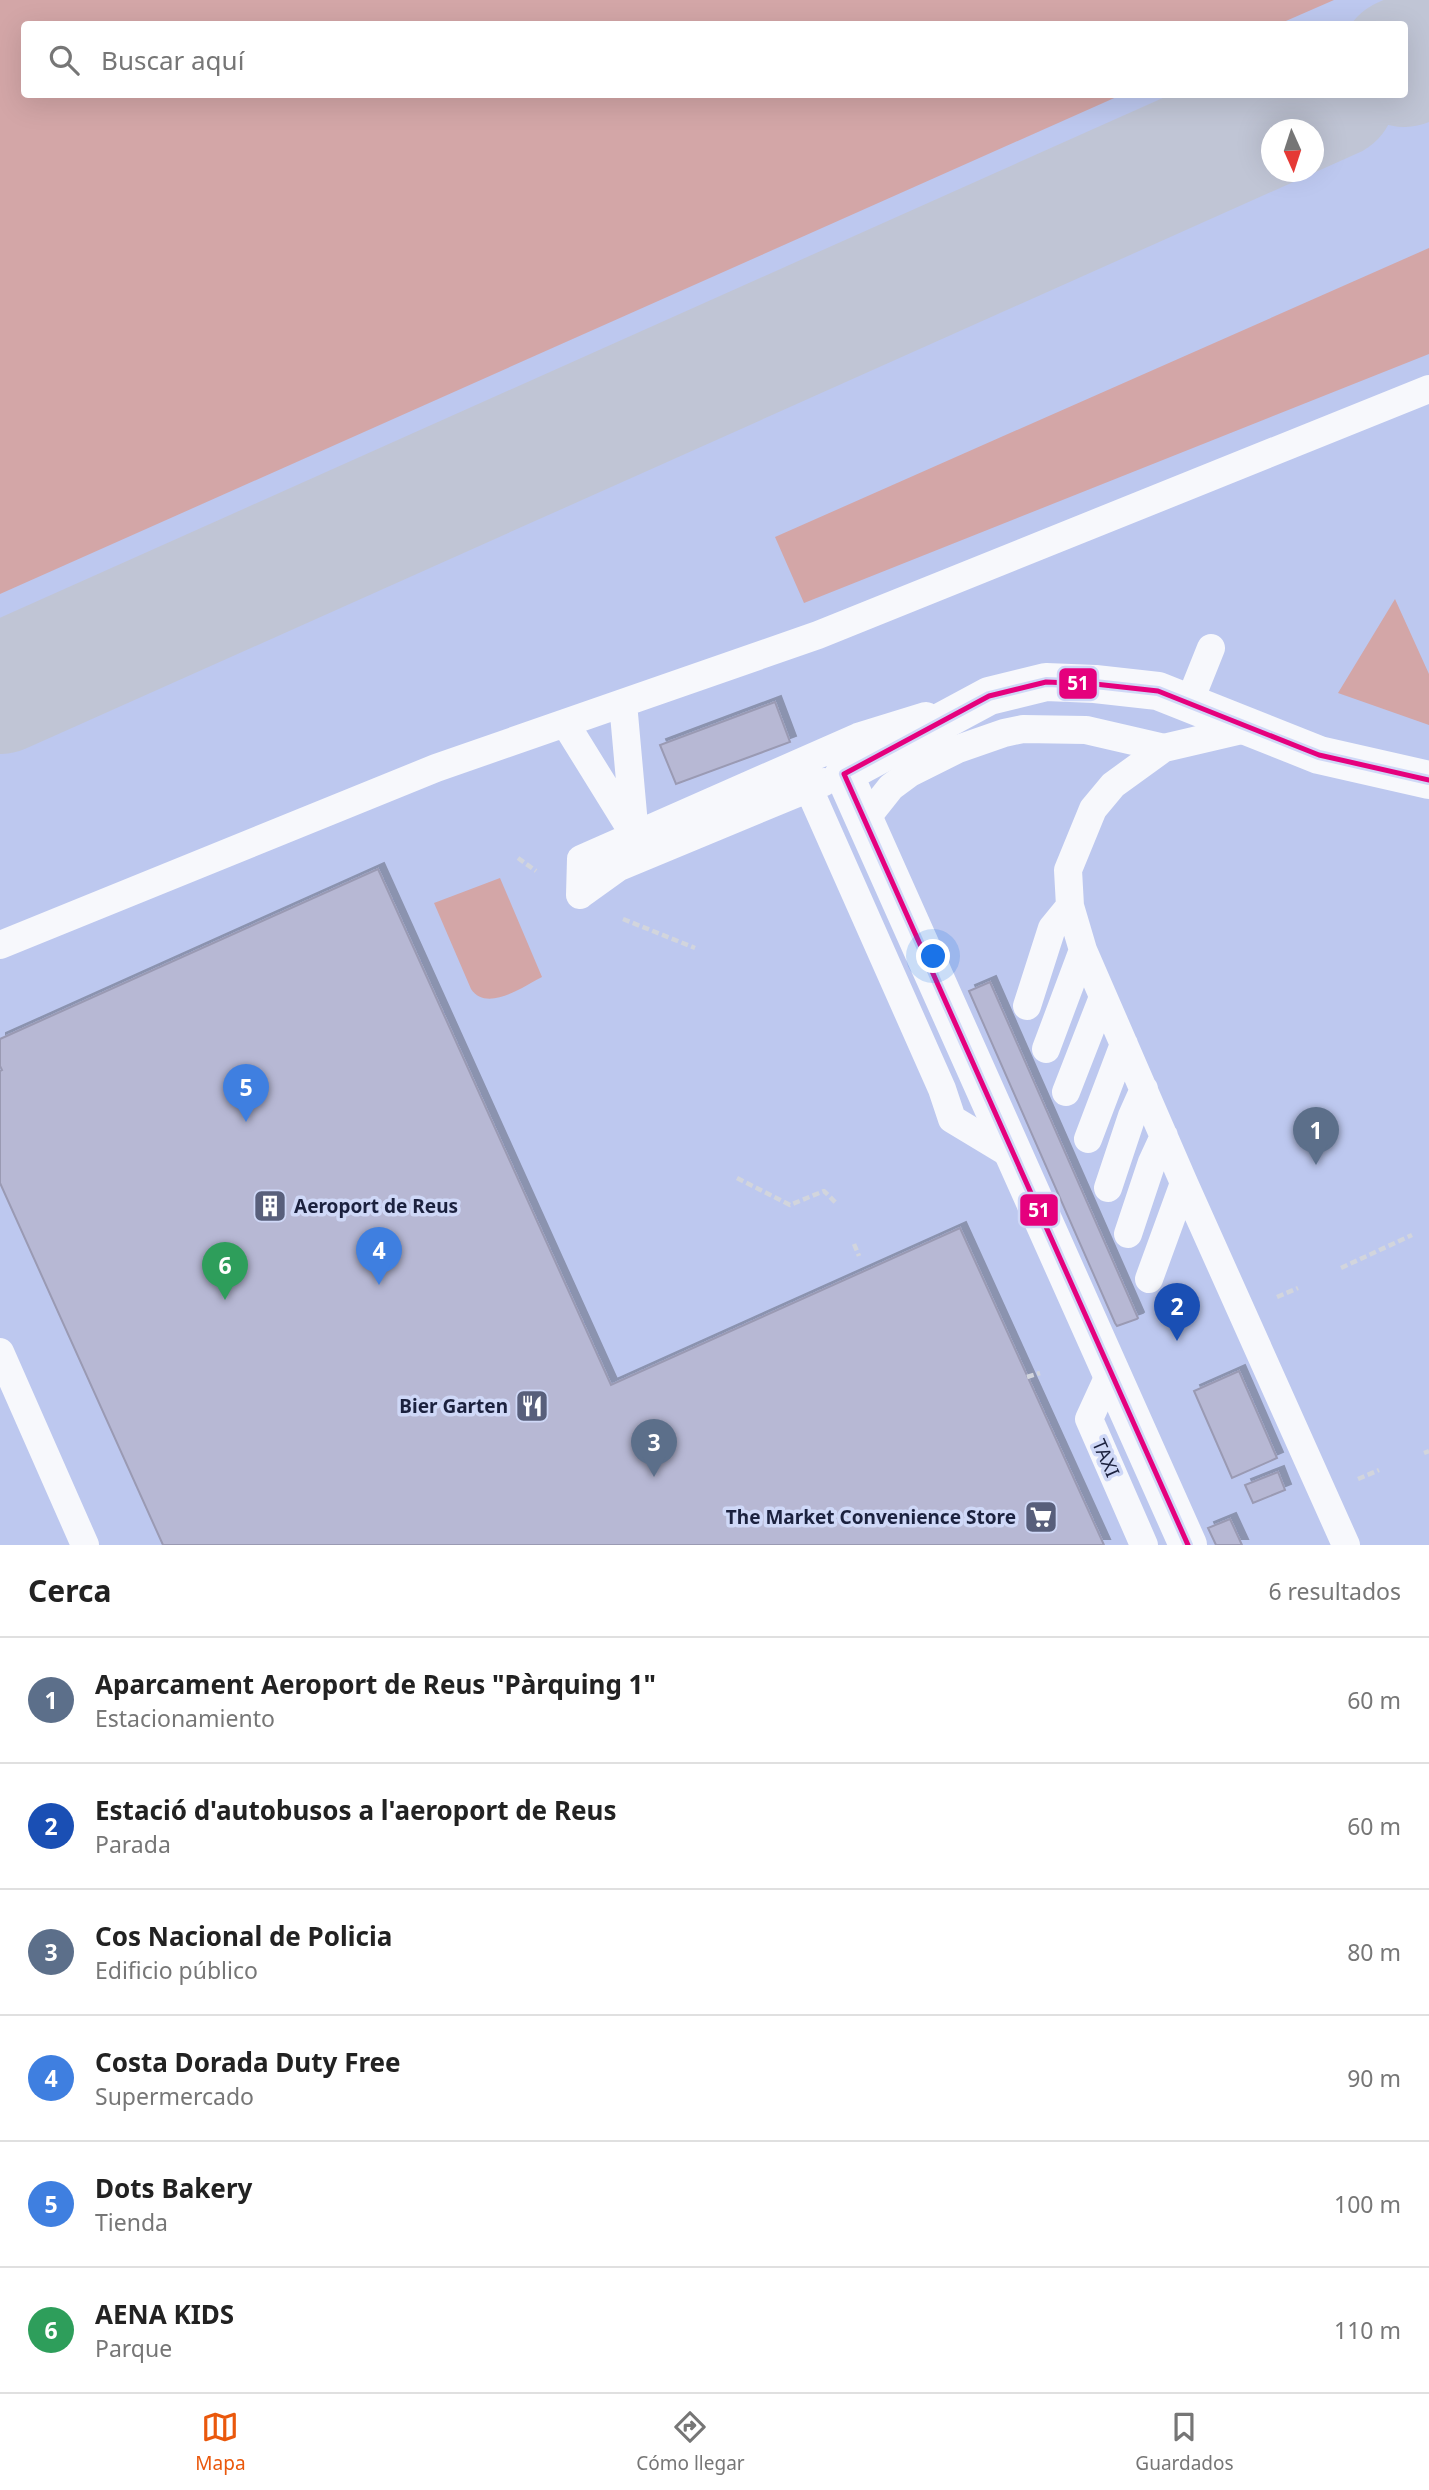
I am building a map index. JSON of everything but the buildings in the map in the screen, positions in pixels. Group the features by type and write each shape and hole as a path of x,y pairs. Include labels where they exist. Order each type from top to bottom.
{"street":[{"path":"1188,1545 844,774 989,696 1046,682 1158,691 1254,727 1318,755 1429,780"}],"lane":[{"path":"0,945 436,768 818,635 1429,390"},
{"path":"1189,703 1211,648"},
{"path":"844,774 619,867 580,895 582,859 858,737 989,696"},
{"path":"623,703 635,836"},
{"path":"565,723 635,836"},
{"path":"1254,727 1164,748 1113,785 1093,809 1068,870 1070,906 1083,950 1338,1537"},
{"path":"864,821 891,788 910,773 958,749 1004,733 1023,729 1086,730 1164,748"},
{"path":"809,789 943,1089 953,1119 1015,1157"},
{"path":"1027,1006 1052,928 1070,906"},
{"path":"1046,1049 1083,950"},
{"path":"1066,1092 1103,997"},
{"path":"1088,1139 1124,1044"},
{"path":"1108,1188 1143,1089"},
{"path":"1128,1234 1152,1162 1164,1136"},
{"path":"1149,1279 1184,1183"},
{"path":"0,1352 85,1545"},
{"name":"TAXI","path":"1111,1371 1089,1419 1144,1545"}],"path":[{"path":"518,858 536,871"},
{"path":"623,919 695,948"},
{"path":"737,1178 790,1205 824,1191 836,1203"},
{"path":"1341,1268 1412,1235"},
{"path":"854,1244 859,1256"},
{"path":"1276,1298 1298,1287"},
{"path":"1027,1377 1040,1373"},
{"path":"1346,1484 1380,1469"}],"shaded area":[{"name":"Aeroport de Reus","path":"0,0 1429,0 1429,1545 0,1545"},
{"path":"0,0 1334,0 1286,21 21,21 21,98 1114,98 0,594"},
{"path":"1429,248 1429,354 804,603 775,537"},
{"path":"1395,599 1429,674 1429,725 1338,693"},
{"path":"500,878 542,977 506,995 486,999 471,989 434,903"}],"taxiway":[{"path":"1408,60 1429,51"},
{"path":"0,689 1322,98"}],"transit line":[{"name":"51","path":"1188,1545 844,774 989,696 1046,682 1158,691 1319,755 1429,780"}],"place":[{"name":"Dots Bakery","path":"246,1122"},
{"name":"Aparcament Aeroport de Reus \"Pàrquing 1\"","path":"1316,1165"},
{"name":"Aeroport de Reus","path":"270,1206"},
{"name":"Costa Dorada Duty Free","path":"379,1285"},
{"name":"AENA KIDS","path":"225,1300"},
{"name":"Estació d'autobusos a l'aeroport de Reus","path":"1177,1341"},
{"name":"Bier Garten","path":"532,1406"},
{"name":"Cos Nacional de Policia","path":"654,1477"},
{"name":"The Market Convenience Store","path":"1041,1517"}]}
